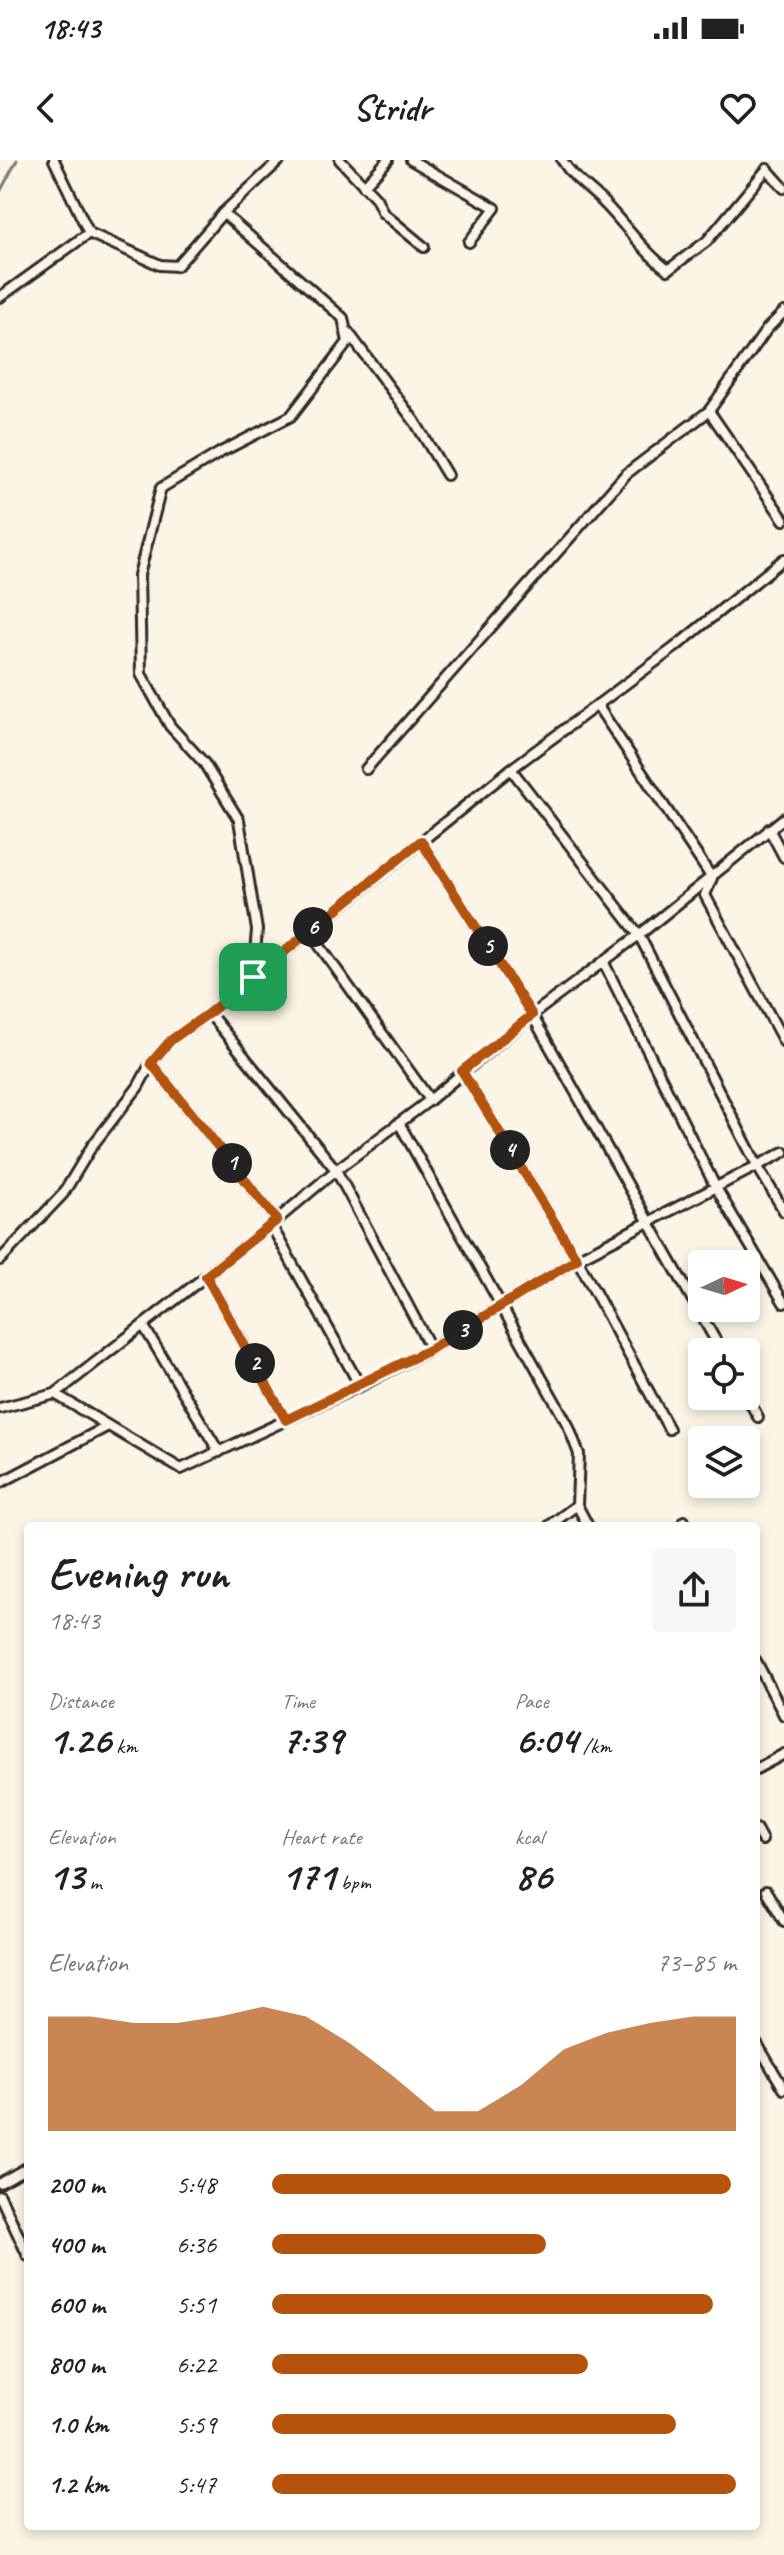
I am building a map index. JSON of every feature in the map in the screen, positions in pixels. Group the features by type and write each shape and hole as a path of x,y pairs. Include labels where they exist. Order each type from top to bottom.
{"street":[{"path":"54,160 89,233 160,265 177,266 223,213 280,160"},
{"path":"340,160 376,198 383,213 424,247"},
{"path":"364,186 388,160"},
{"path":"411,160 495,208 469,242"},
{"path":"562,160 573,178 604,203 653,259 668,270 707,241 767,169 784,188"},
{"path":"223,213 343,318 348,342 291,416 221,452 161,488 139,575 141,674 170,726 204,763 239,820 257,930 253,977"},
{"path":"0,297 89,233"},
{"path":"366,769 626,474 709,411 767,329 784,312"},
{"path":"345,328 415,422 447,475"},
{"path":"709,411 784,520"},
{"path":"0,1260 63,1194 92,1146 171,1040 209,1013 511,769 674,648 784,559"},
{"path":"597,705 712,878"},
{"path":"511,769 639,935 758,1167 784,1211"},
{"path":"0,1408 55,1394 336,1170 430,1100 532,1015 712,878 784,818"},
{"path":"769,829 784,857"},
{"path":"421,841 532,1015 714,1338"},
{"path":"712,878 705,895 784,1042"},
{"path":"309,931 430,1100"},
{"path":"604,963 715,1186 784,1303"},
{"path":"209,1013 336,1170 431,1349"},
{"path":"151,1063 274,1222 360,1386"},
{"path":"462,1071 577,1259 669,1429"},
{"path":"399,1123 568,1425 579,1454 577,1505 586,1522"},
{"path":"55,1394 181,1469 360,1386 431,1349 577,1259 784,1152"},
{"path":"206,1276 286,1420"},
{"path":"143,1325 219,1452"},
{"path":"754,1410 758,1417"},
{"path":"0,1483 108,1426"},
{"path":"554,1522 577,1505"},
{"path":"760,1669 784,1715"},
{"path":"760,1767 784,1754"},
{"path":"760,1836 762,1840"},
{"path":"766,1891 784,1921"},
{"path":"760,2049 784,2089"},
{"path":"0,2183 24,2169"},
{"path":"0,2196 24,2247"}],"waterway":[{"path":"0,192 17,160"}],"route":[{"path":"421,841 532,1015 462,1071 577,1259 431,1349 286,1420 206,1276 277,1220 151,1063 171,1040 253,977 421,841"}]}
